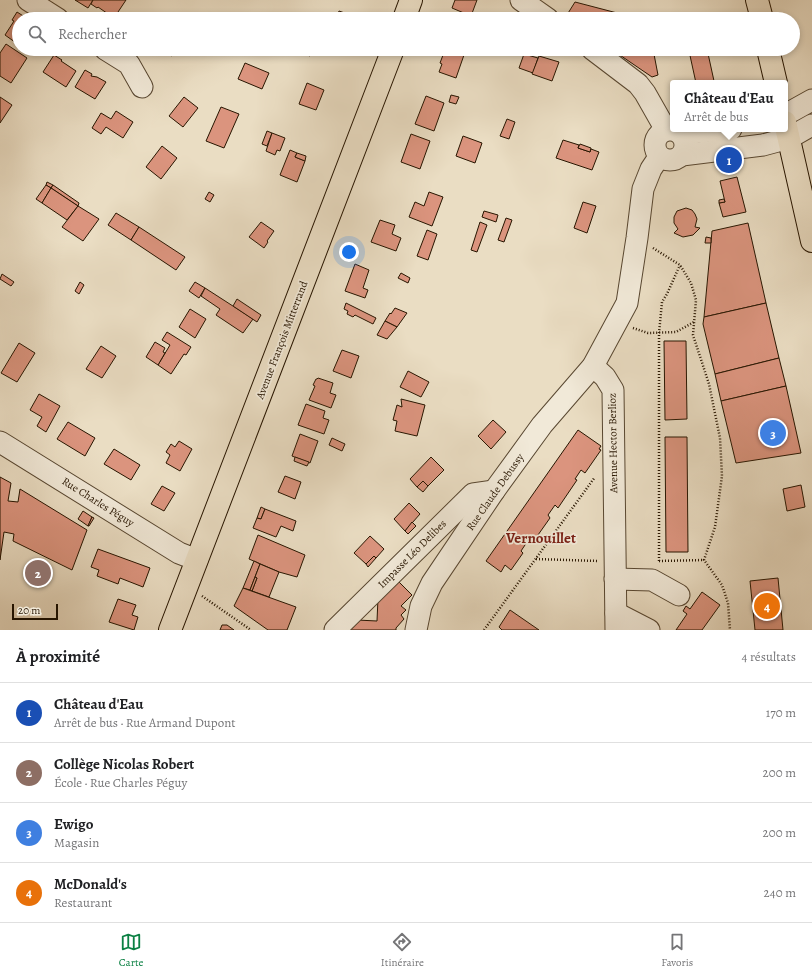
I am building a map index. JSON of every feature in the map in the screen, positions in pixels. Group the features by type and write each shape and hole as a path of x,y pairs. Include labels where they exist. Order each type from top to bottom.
{"main road":[{"path":"407,12 411,0"},
{"path":"757,0 760,12"},
{"name":"Avenue François Mitterrand","path":"170,630 390,56"},
{"path":"770,56 775,80"},
{"path":"787,132 812,241"}],"street":[{"path":"28,0 47,12"},
{"path":"520,0 538,12"},
{"path":"116,56 129,64 142,86"},
{"path":"601,56 638,84 670,128"},
{"path":"788,113 812,100"},
{"path":"788,130 812,125"},
{"path":"682,155 686,147 685,142 673,132 658,135 655,149 659,157 668,161 682,155 763,145 784,132"},
{"path":"593,366 627,303 643,188 651,169 659,157"},
{"name":"Rue Claude Debussy","path":"416,630 421,606 432,583 494,491 542,425 593,366"},
{"name":"Avenue Hector Berlioz","path":"593,366 605,377 613,390 616,621"},
{"name":"Rue Charles Péguy","path":"0,442 179,553 197,560"},
{"name":"Impasse Léo Delibes","path":"335,630 473,494 494,491"},
{"path":"615,570 652,580 679,595"},
{"path":"616,621 649,630"}],"path":[{"path":"637,238 680,264 691,283 696,300 693,335 709,384 720,438 722,476 716,528 704,560"},
{"path":"659,561 659,333 662,302 680,264"},
{"path":"616,323 648,333 659,333 676,332 695,322"},
{"path":"484,630 595,477"},
{"path":"536,559 615,570"},
{"path":"651,561 704,560"},
{"path":"704,560 722,585 728,604 730,630"},
{"path":"187,585 251,630"}],"building":[{"path":"75,0 93,0 88,8"},
{"path":"93,0 126,0 118,12 105,12 91,4"},
{"path":"455,0 477,0 472,12 462,12 452,8"},
{"path":"575,2 613,12 569,12"},
{"path":"12,24 12,40 5,35"},
{"path":"6,44 12,48 12,56 24,56 27,58 11,83 0,76 0,53"},
{"path":"53,56 62,60 61,61 76,71 66,87 43,72"},
{"path":"443,56 464,56 456,78 439,72 442,64 440,63"},
{"path":"523,56 538,58 533,73 519,68"},
{"path":"539,56 559,62 552,81 532,74"},
{"path":"621,56 654,56 658,75 652,77"},
{"path":"690,56 709,56 714,80 695,80"},
{"path":"245,63 269,73 262,89 238,79"},
{"path":"85,70 92,74 91,76 97,77 106,82 95,99 75,87"},
{"path":"307,83 324,90 316,110 299,104"},
{"path":"451,95 459,97 456,104 449,102"},
{"path":"426,96 444,103 434,131 415,124"},
{"path":"0,97 12,105 0,123"},
{"path":"184,97 198,108 183,127 169,116"},
{"path":"221,107 239,114 224,148 206,141"},
{"path":"116,111 133,122 123,138 106,127 101,134 92,128 101,113 111,119"},
{"path":"507,119 515,122 509,139 500,136"},
{"path":"267,131 272,133 267,146 262,144"},
{"path":"272,133 285,138 280,151 277,150 275,155 266,151"},
{"path":"411,134 430,141 420,169 401,162"},
{"path":"463,136 482,143 475,163 456,156"},
{"path":"563,140 579,145 578,148 590,152 591,149 599,152 592,170 556,158"},
{"path":"580,144 591,148 590,152 578,148"},
{"path":"162,146 177,158 161,179 146,167"},
{"path":"290,150 297,153 295,157 305,161 297,182 280,175"},
{"path":"297,153 306,156 305,161 295,157"},
{"path":"737,177 746,212 723,217 719,203 725,202 720,181"},
{"path":"47,182 53,185 51,188 46,185"},
{"path":"46,185 51,188 42,203 36,199"},
{"path":"53,185 79,203 78,206 51,188"},
{"path":"51,188 78,206 67,220 42,203"},
{"path":"209,192 214,195 210,202 205,199"},
{"path":"429,192 443,197 432,226 409,217 415,202 424,206"},
{"path":"724,199 725,202 719,203 719,200"},
{"path":"583,202 596,206 587,233 574,228"},
{"path":"78,206 99,219 83,241 62,227"},
{"path":"686,208 692,210 695,214 697,219 695,227 700,228 693,235 683,237 674,233 678,229 674,223 674,217 677,211"},
{"path":"484,211 498,215 496,222 482,217"},
{"path":"116,213 139,227 131,240 108,225"},
{"path":"506,218 512,220 504,242 498,240"},
{"path":"380,220 395,225 392,234 401,238 396,251 371,242"},
{"path":"261,222 274,231 264,248 249,237"},
{"path":"480,222 487,225 477,252 471,250"},
{"path":"748,223 766,303 704,317 712,231"},
{"path":"139,227 185,257 176,270 131,240"},
{"path":"427,230 437,234 428,260 417,256"},
{"path":"706,237 711,238 711,243 705,243"},
{"path":"355,264 369,270 363,288 368,290 365,298 345,291"},
{"path":"401,273 410,278 408,283 398,278"},
{"path":"2,274 14,282 11,286 0,279"},
{"path":"80,282 84,285 79,294 75,291"},
{"path":"195,282 205,288 199,298 189,291"},
{"path":"205,288 253,319 243,333 216,315 220,309 201,296"},
{"path":"237,299 261,315 257,322 233,306"},
{"path":"346,303 376,318 373,324 355,315 353,317 347,314 348,311 344,309"},
{"path":"766,303 779,358 715,374 703,324 704,317"},
{"path":"395,308 407,313 397,327 385,321"},
{"path":"190,309 206,319 195,338 179,327"},
{"path":"385,321 397,327 387,339 377,335"},
{"path":"167,332 191,347 186,355 184,354 171,374 158,365 170,345 162,340"},
{"path":"664,341 686,341 687,419 665,420"},
{"path":"155,342 165,348 163,352 165,353 158,365 146,357"},
{"path":"19,343 35,353 17,382 1,373"},
{"path":"101,346 116,356 102,378 86,369"},
{"path":"342,350 359,356 351,378 333,371"},
{"path":"779,358 786,386 721,401 715,374"},
{"path":"408,371 429,382 421,397 400,387"},
{"path":"318,378 333,383 330,393 336,395 331,408 309,400 315,386 313,385"},
{"path":"786,386 801,453 736,463 721,401"},
{"path":"39,394 60,406 46,432 37,426 42,417 30,410"},
{"path":"401,399 425,405 417,436 395,431 397,421 393,420 397,405 402,407"},
{"path":"306,404 325,411 323,418 329,420 324,434 298,425"},
{"path":"493,420 506,432 491,449 478,436"},
{"path":"68,422 95,438 85,456 57,439"},
{"path":"578,430 601,446 599,449 601,450 585,473 581,470 575,479 577,480 558,508 555,505 548,515 550,518 533,542 529,539 521,551 523,553 511,570 505,565 501,572 486,561"},
{"path":"300,434 318,441 310,463 292,456"},
{"path":"665,437 687,437 688,552 666,552"},
{"path":"332,438 345,444 342,451 329,445"},
{"path":"179,441 192,449 180,471 166,463 170,455 166,452 171,444 175,447"},
{"path":"114,449 140,465 131,480 104,464"},
{"path":"295,457 309,462 307,466 294,461"},
{"path":"431,457 444,470 428,486 423,481 417,487 410,479"},
{"path":"285,476 301,482 295,499 278,492"},
{"path":"0,477 11,483 8,501 18,502 20,489 87,530 72,570 13,541 14,534 4,532 0,560"},
{"path":"423,481 428,486 423,492 417,487"},
{"path":"801,485 805,507 787,511 783,489"},
{"path":"162,486 175,493 164,511 151,504"},
{"path":"409,503 420,514 405,531 394,519"},
{"path":"261,507 265,509 261,519 257,518"},
{"path":"265,509 296,521 293,531 281,526 276,537 253,528 257,518 261,519"},
{"path":"83,511 92,517 88,526 78,519"},
{"path":"92,517 94,518 88,526"},
{"path":"412,522 416,526 408,534 405,531"},
{"path":"258,535 305,555 297,577 279,572 249,559"},
{"path":"370,536 384,549 376,558 374,556 366,564 354,553"},
{"path":"98,549 150,568 143,587 120,578 118,584 97,576 99,570 91,567"},
{"path":"374,556 376,558 368,567 366,564"},
{"path":"254,561 260,564 250,590 243,588"},
{"path":"260,564 279,572 269,597 252,591"},
{"path":"255,577 257,578 252,591 250,590"},
{"path":"778,578 783,630 755,630 750,581"},
{"path":"396,579 412,595 401,606 406,610 401,615 404,619 396,630 347,630 357,620 377,621 378,598"},
{"path":"243,588 296,607 287,630 268,630 234,606"},
{"path":"702,592 720,605 702,630 676,630 687,614 683,611 686,606 690,609"},
{"path":"118,599 136,605 132,615 138,617 134,630 109,622"},
{"path":"510,610 539,630 502,630 499,627"},
{"path":"222,625 227,625 234,630 220,630"}],"place":[{"name":"Château d'Eau","path":"729,160"},
{"name":"Ewigo","path":"773,433"},
{"name":"Collège Nicolas Robert","path":"38,573"},
{"name":"McDonald's","path":"767,606"}],"district":[{"name":"Vernouillet","path":"541,538"}]}
